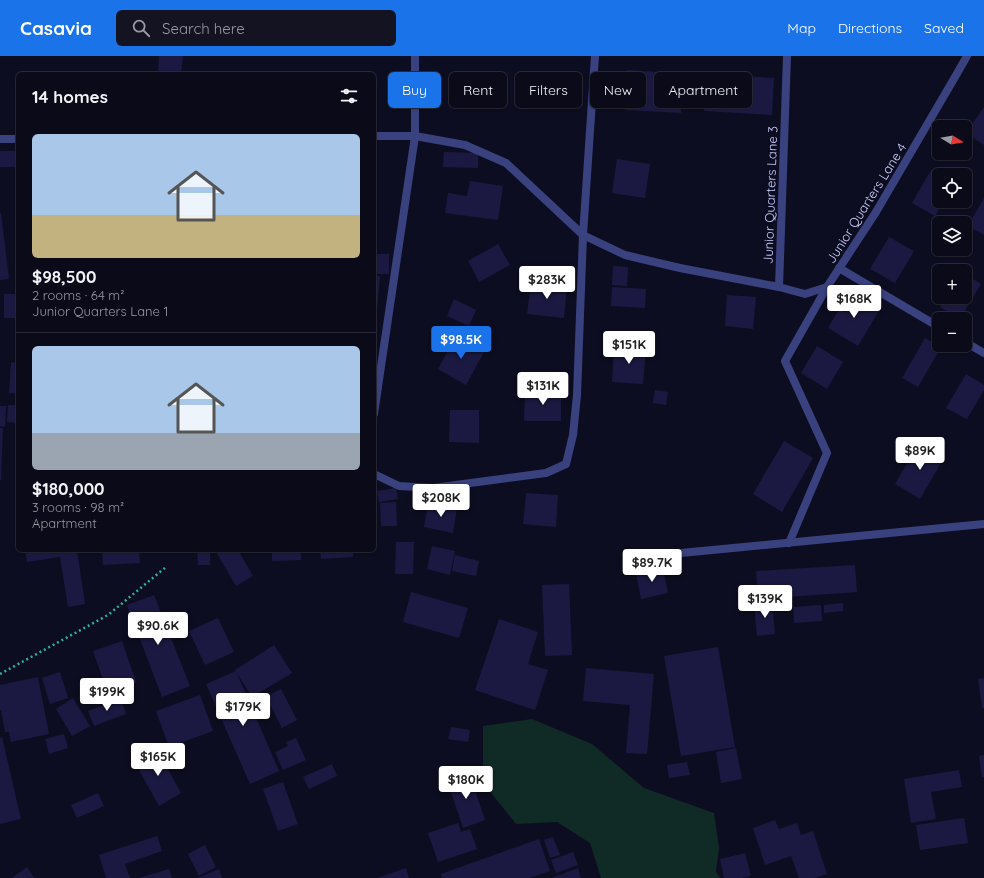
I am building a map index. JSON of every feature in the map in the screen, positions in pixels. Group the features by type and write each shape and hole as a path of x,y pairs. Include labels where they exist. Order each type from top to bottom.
{"street":[{"path":"376,400 415,136 415,56"},
{"path":"376,475 399,486 433,488 546,473 566,464 573,435 577,396 583,235 595,56"},
{"name":"Junior Quarters Lane 3","path":"779,287 787,56"},
{"name":"Junior Quarters Lane 4","path":"789,543 827,453 786,361 827,287 876,212 967,56"},
{"path":"376,136 415,136 466,145 506,163 583,235 625,255 680,268 779,287 805,294 827,287"},
{"path":"0,139 16,139"},
{"path":"839,268 932,323"},
{"path":"972,346 984,353"},
{"path":"681,553 984,524"}],"path":[{"path":"0,674 108,615 166,567"}],"green space":[{"path":"532,719 592,744 644,788 714,813 719,848 716,871 720,878 601,878 590,843 557,822 516,824 483,783 483,726"}],"building":[{"path":"159,56 183,56 181,72 158,72"},
{"path":"627,70 659,72 654,72 654,108 681,108 681,113 625,110 625,108 646,108 646,72 627,72"},
{"path":"752,77 774,78 772,115 704,111 704,108 752,108"},
{"path":"984,107 984,145 972,137 972,124"},
{"path":"0,151 16,151 16,167 0,167"},
{"path":"444,152 478,153 478,168 443,167"},
{"path":"617,159 650,164 645,198 612,193"},
{"path":"931,170 932,208 940,208 935,216 912,203"},
{"path":"470,181 503,186 498,220 445,213 448,193 467,196"},
{"path":"984,198 984,235 972,228 972,219"},
{"path":"0,213 9,279 0,280"},
{"path":"889,237 914,251 895,283 870,269"},
{"path":"498,244 510,265 479,282 468,261"},
{"path":"376,254 389,254 389,274 376,274"},
{"path":"613,266 628,267 627,286 612,285"},
{"path":"376,276 380,276 377,312"},
{"path":"972,278 981,284 972,299"},
{"path":"531,283 567,286 564,318 527,314"},
{"path":"612,287 646,289 645,308 611,306"},
{"path":"849,292 880,309 858,346 828,328"},
{"path":"4,294 16,294 16,318 4,318"},
{"path":"727,295 756,297 753,329 725,326"},
{"path":"454,299 476,310 469,326 447,316"},
{"path":"942,304 969,304 964,312 948,312 940,307"},
{"path":"456,336 484,352 466,385 438,369"},
{"path":"925,338 932,342 932,352 938,352 918,387 902,378"},
{"path":"614,346 646,348 643,384 612,382"},
{"path":"817,346 843,362 827,389 801,373"},
{"path":"11,362 16,363 16,393 9,393"},
{"path":"966,374 984,385 984,390 967,419 946,408"},
{"path":"525,390 561,391 561,421 524,421"},
{"path":"655,390 668,392 666,405 653,403"},
{"path":"8,405 16,405 16,423 7,422"},
{"path":"0,406 6,406 5,427 0,426"},
{"path":"450,410 479,410 479,443 449,442"},
{"path":"0,428 3,428 1,480 0,480"},
{"path":"784,441 813,458 782,512 753,494"},
{"path":"919,443 944,458 920,499 895,484"},
{"path":"396,488 398,499 379,502 377,491"},
{"path":"526,493 558,495 556,527 523,524"},
{"path":"396,502 397,526 381,526 380,503"},
{"path":"428,503 457,508 453,533 424,527"},
{"path":"396,542 414,542 413,574 395,574"},
{"path":"432,546 455,551 450,575 427,569"},
{"path":"25,552 77,552 85,604 68,607 60,557 27,562"},
{"path":"102,552 139,552 140,563 103,565"},
{"path":"197,552 210,552 210,565 198,565"},
{"path":"216,552 239,552 253,576 236,586"},
{"path":"272,552 301,552 301,560 272,561"},
{"path":"320,552 353,552 353,557 321,559"},
{"path":"455,555 479,561 476,576 452,571"},
{"path":"855,565 857,592 758,599 756,571"},
{"path":"663,568 668,593 641,599 636,573"},
{"path":"569,584 572,655 545,656 542,585"},
{"path":"411,592 468,608 459,638 403,622"},
{"path":"154,595 190,686 162,697 127,605"},
{"path":"772,602 775,634 757,636 754,605"},
{"path":"843,603 843,611 824,613 824,605"},
{"path":"821,605 822,621 794,623 793,607"},
{"path":"218,618 234,652 205,665 189,631"},
{"path":"499,619 538,632 528,664 548,670 535,710 475,690"},
{"path":"122,641 136,682 116,689 112,679 104,682 93,651"},
{"path":"274,645 292,673 252,697 235,670"},
{"path":"718,647 735,747 681,756 664,656"},
{"path":"586,668 654,674 647,754 626,753 630,705 583,701"},
{"path":"236,671 279,771 250,784 206,684"},
{"path":"60,672 68,698 50,704 42,678"},
{"path":"38,677 49,734 11,742 9,732 5,732 0,710 0,685"},
{"path":"984,678 984,708 982,708 978,679"},
{"path":"281,689 297,720 282,728 266,697"},
{"path":"200,695 213,731 169,747 156,711"},
{"path":"73,698 90,726 72,736 56,709"},
{"path":"121,699 126,714 94,726 88,711"},
{"path":"451,727 470,730 468,742 448,739"},
{"path":"64,734 68,748 49,754 45,739"},
{"path":"2,737 21,819 0,824 0,738"},
{"path":"296,738 306,760 283,770 275,752 288,746 286,742"},
{"path":"156,748 181,793 159,806 134,761"},
{"path":"736,748 742,779 721,783 716,752"},
{"path":"984,755 984,777 982,777 979,756"},
{"path":"687,762 690,775 669,778 667,765"},
{"path":"332,764 337,776 309,789 303,777"},
{"path":"959,770 962,787 931,792 936,819 911,823 904,779"},
{"path":"469,773 485,820 463,828 447,780"},
{"path":"283,782 298,824 278,831 263,789"},
{"path":"98,793 104,806 77,818 71,805"},
{"path":"964,818 968,843 920,850 916,825"},
{"path":"775,820 779,829 797,823 801,835 813,831 827,874 815,878 799,878 791,856 765,865 753,828"},
{"path":"458,823 461,832 470,829 477,849 438,862 428,833"},
{"path":"157,836 162,851 125,864 130,878 106,878 99,855"},
{"path":"553,837 560,855 550,858 544,840"},
{"path":"539,839 550,871 529,878 442,878 441,874"},
{"path":"205,845 216,867 199,876 188,854"},
{"path":"573,852 578,865 556,873 551,860"},
{"path":"745,853 751,876 742,878 724,878 720,859"},
{"path":"27,867 34,878 12,878"},
{"path":"406,868 409,878 377,878"},
{"path":"578,868 581,878 551,878"},
{"path":"169,869 172,878 139,878"},
{"path":"219,869 222,878 197,878 200,877"}]}
